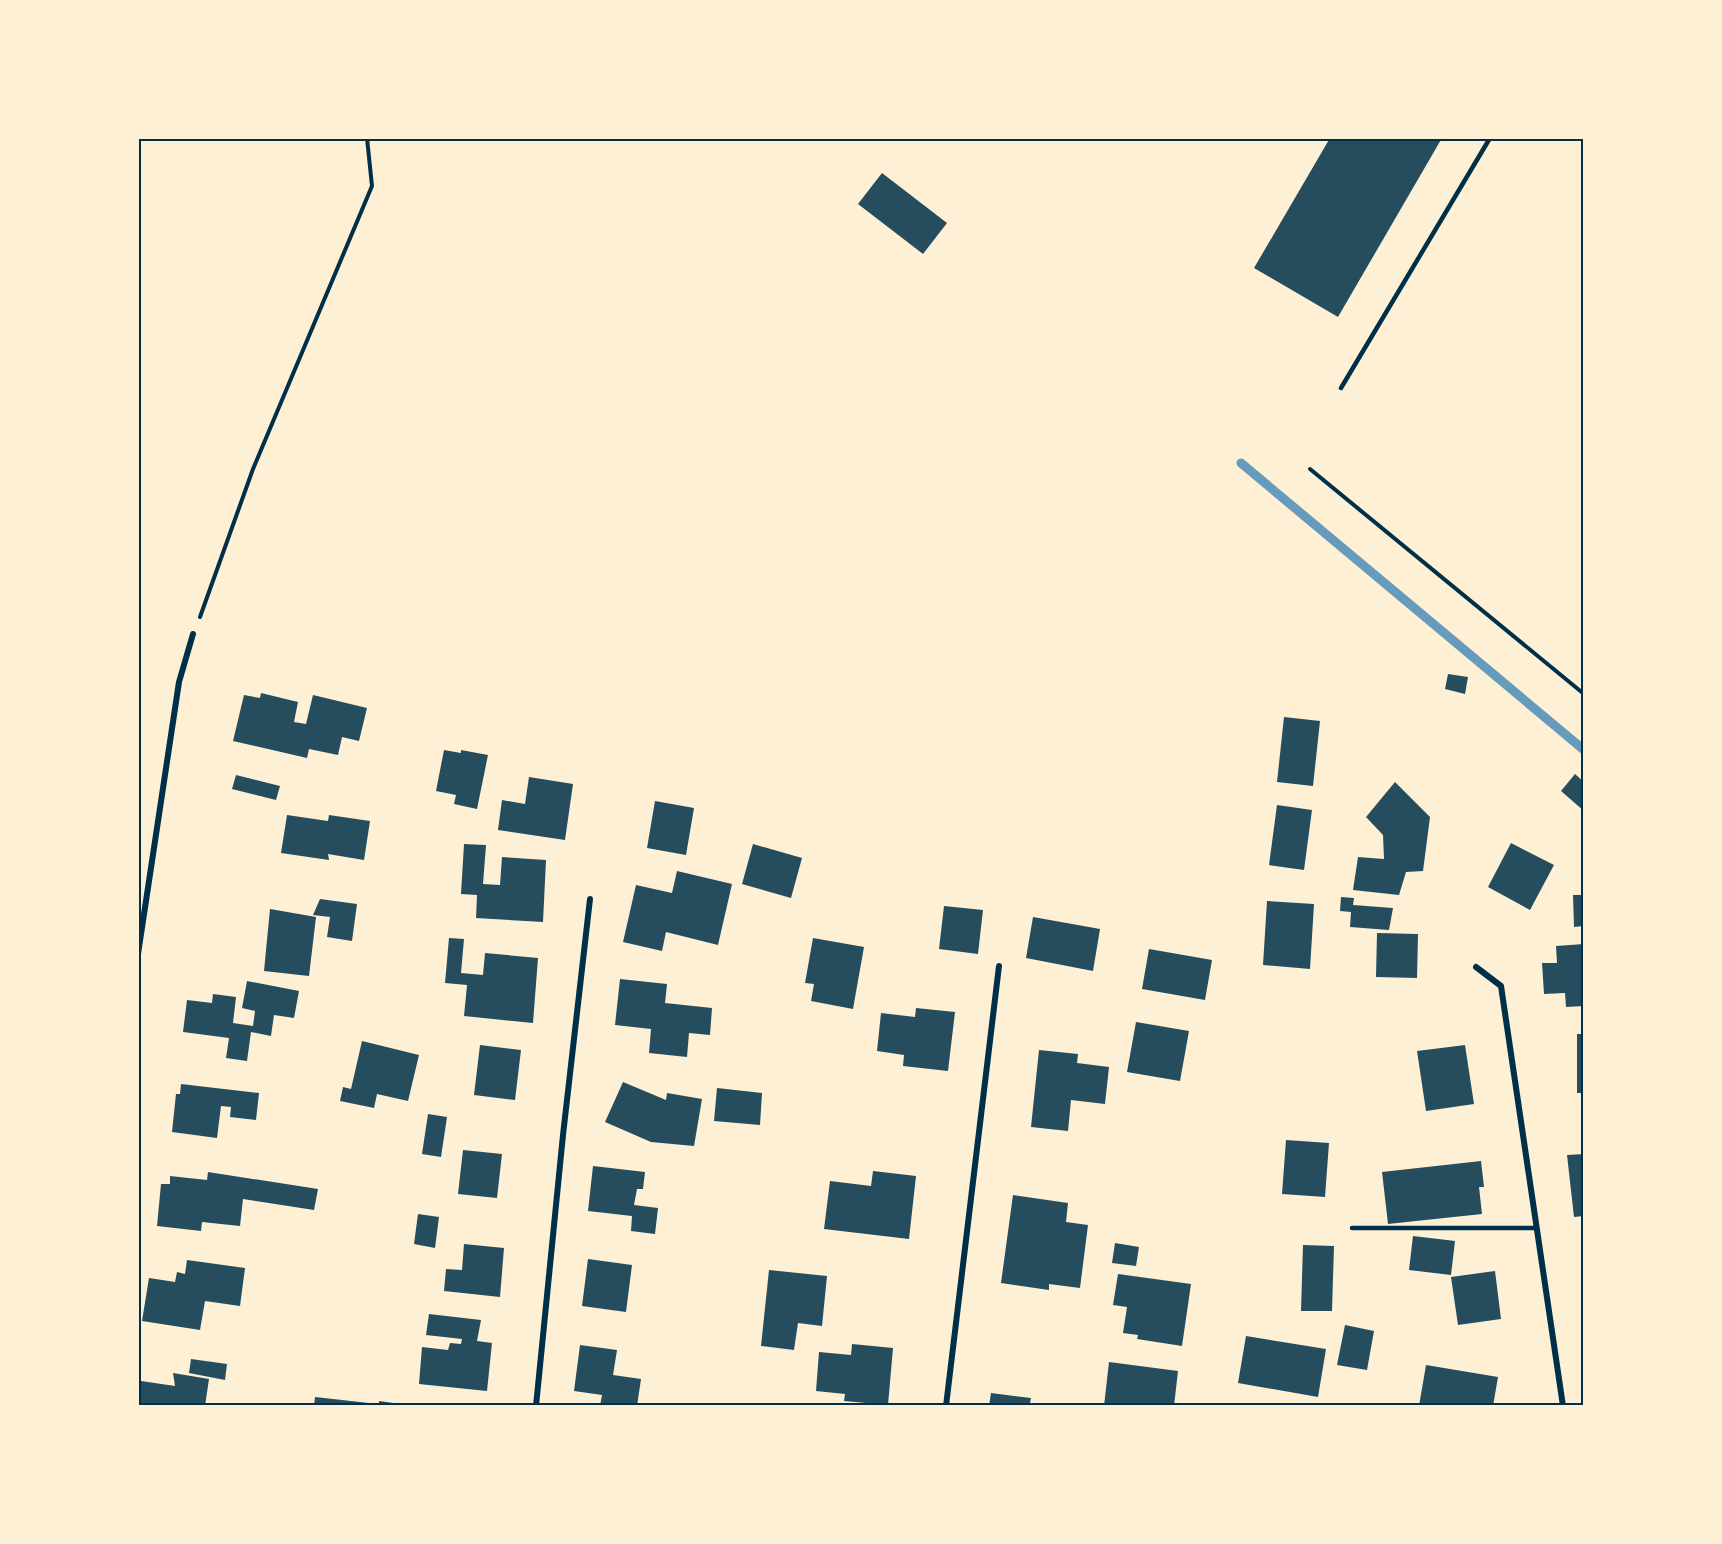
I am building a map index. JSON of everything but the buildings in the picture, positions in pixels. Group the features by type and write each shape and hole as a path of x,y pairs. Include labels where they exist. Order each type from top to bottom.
{"street":[{"path":"138,954 179,682 193,634"},
{"path":"536,1406 563,1135 590,899"},
{"path":"946,1406 999,966"},
{"path":"1476,967 1501,986 1563,1406"}],"lane":[{"path":"1341,388 1490,138"},
{"path":"1352,1228 1536,1228"}],"path":[{"path":"193,634 253,469 372,186 367,138"},
{"path":"1310,469 1584,694"}],"waterway":[{"path":"1241,463 1584,750"}]}
